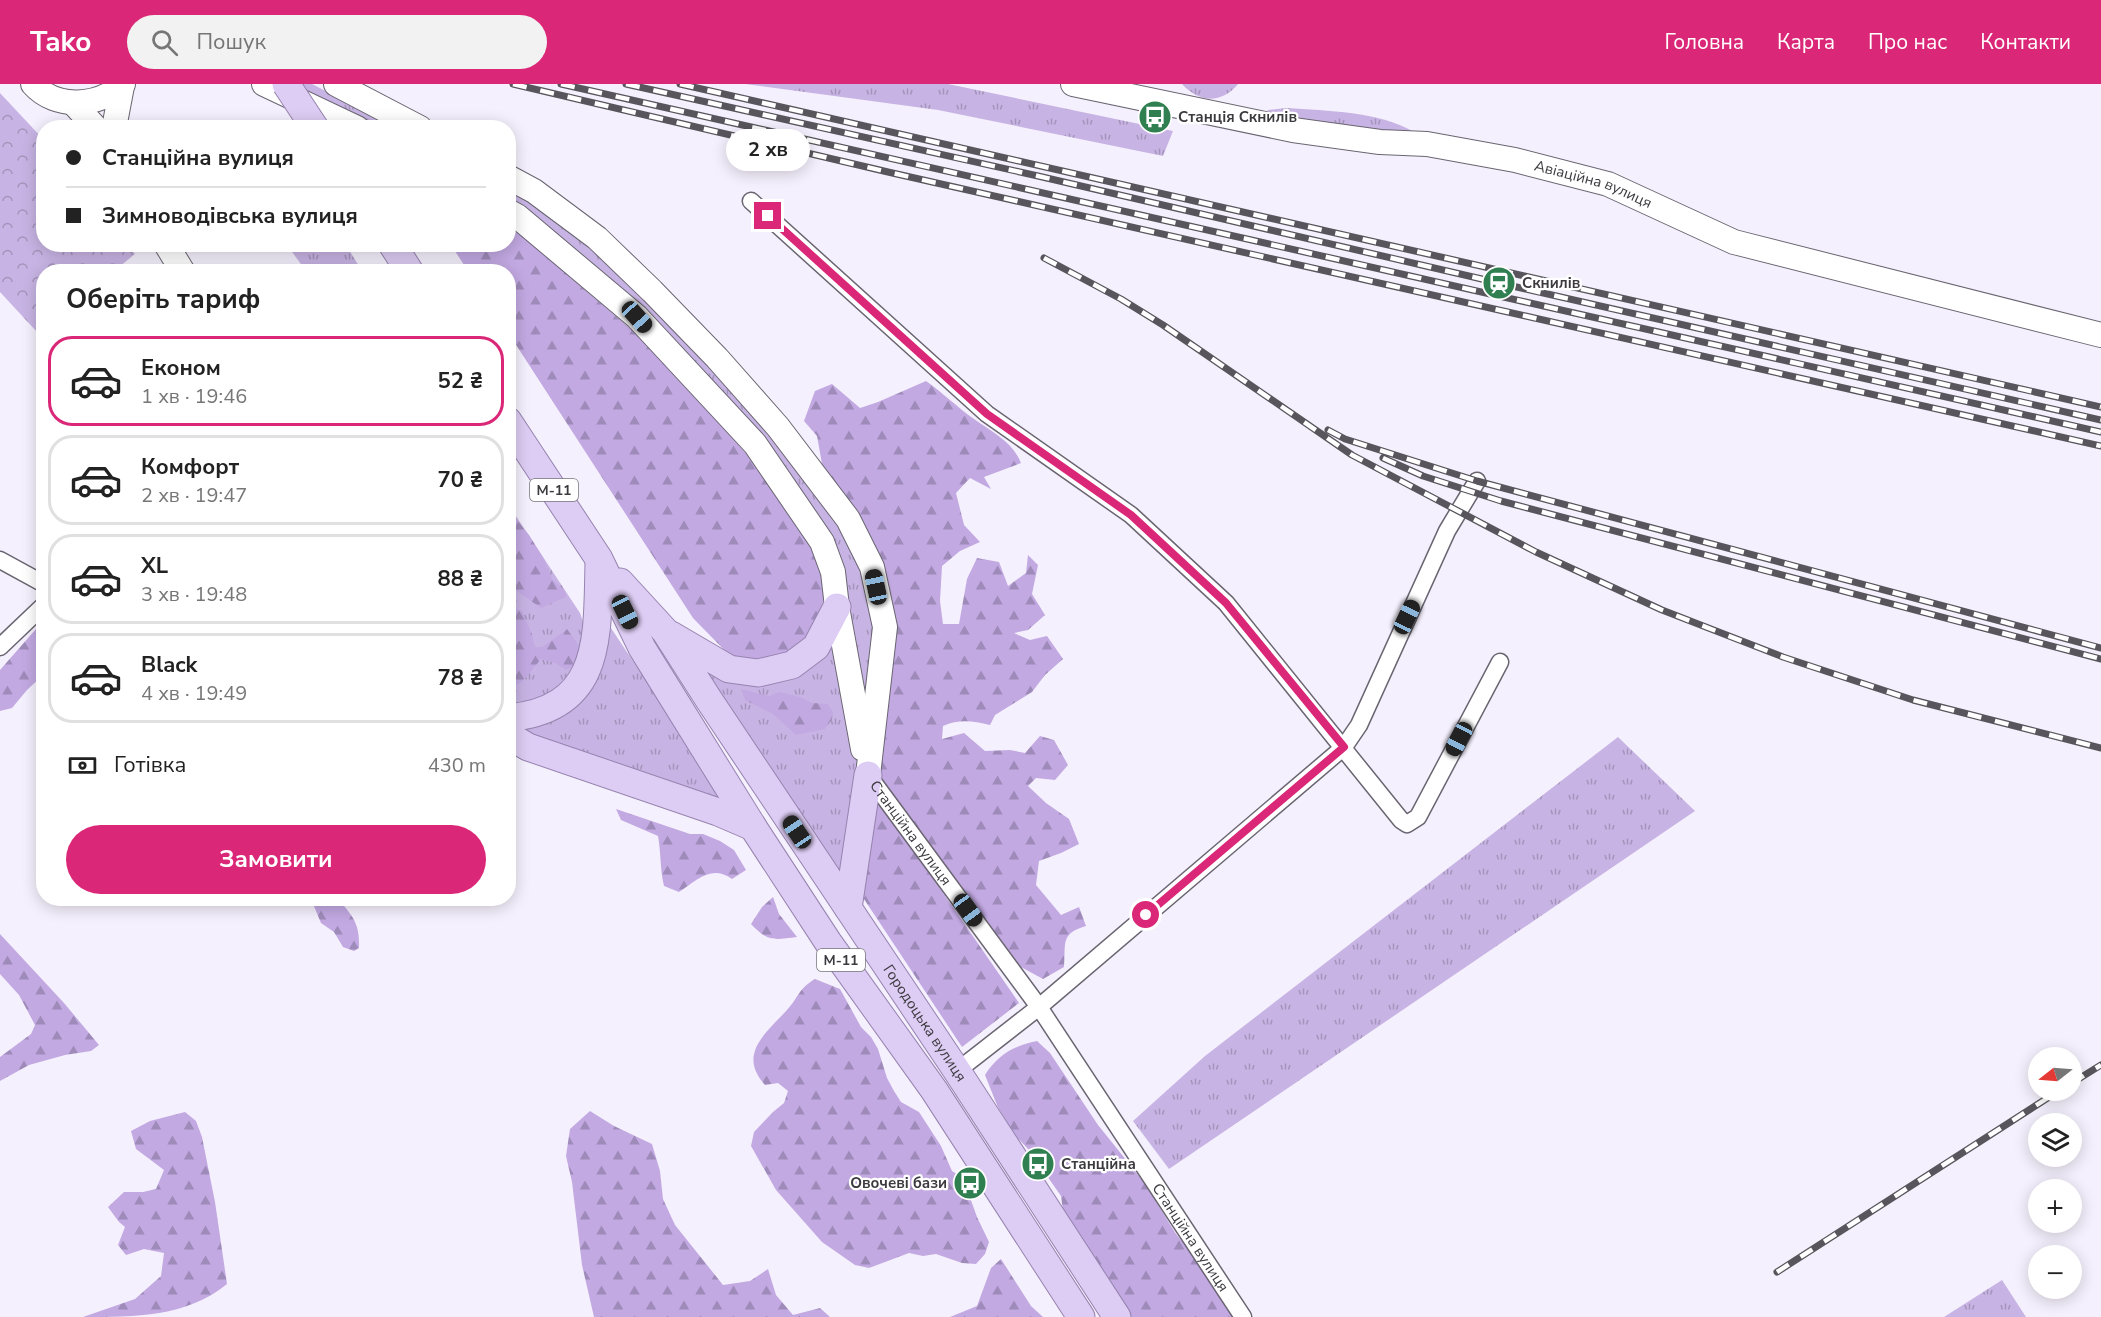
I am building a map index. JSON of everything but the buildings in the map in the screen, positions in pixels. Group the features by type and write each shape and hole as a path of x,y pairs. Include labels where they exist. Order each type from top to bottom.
{"main road":[{"path":"286,84 310,120"},
{"name":"Городоцька вулиця","path":"516,433 599,559 642,648 753,827 828,942 934,1090 1081,1317"},
{"path":"516,717 529,716 560,704 578,687 588,667 597,632 599,559"},
{"name":"Городоцька вулиця","path":"599,559 665,631 1117,1317"},
{"path":"665,631 729,669 758,673 792,665 816,647 837,607"},
{"path":"516,740 528,747 718,812 753,827"},
{"path":"848,908 868,774"}],"street":[{"path":"33,84 40,91 56,99 73,103 91,102 107,96 122,85"},
{"path":"264,84 340,120"},
{"path":"336,84 405,120"},
{"name":"Авіаційна вулиця","path":"1073,84 1293,130 1329,136 1460,149 1595,179 1734,242 2101,335"},
{"path":"115,120 122,85"},
{"path":"73,103 89,120"},
{"path":"516,181 534,191 597,238 717,357 778,428 848,519 872,567 885,627 868,774"},
{"path":"751,201 987,414 1131,515 1226,603 1401,820 1407,824 1418,817 1500,662"},
{"path":"516,215 637,317 755,444 822,542 833,572 837,607 868,774"},
{"path":"957,1071 1039,1006 1344,747 1359,725 1447,531 1477,481"},
{"path":"0,560 36,580"},
{"path":"0,647 36,613"},
{"name":"Станційна вулиця","path":"868,774 1039,1006 1243,1317"}],"green space":[{"path":"284,84 312,84 381,120 360,120"},
{"path":"745,84 948,84 1173,131 1163,156 938,110"},
{"path":"1182,84 1238,84 1225,95 1210,99 1196,95"},
{"path":"0,93 36,132 36,252 133,252 135,254 123,264 36,264 36,331 0,292"},
{"path":"1287,108 1369,116 1400,125 1414,132 1369,134 1266,113 1268,110"},
{"path":"516,195 589,248 647,301 771,433 839,524 863,572 875,627 865,711 821,525 516,208"},
{"path":"516,231 646,342 762,471 821,561 827,586 817,627 794,653 754,664 735,661 693,618 516,345 516,264 463,264 456,252 516,252"},
{"path":"292,252 350,252 358,264 301,264"},
{"path":"926,381 1007,443 1021,463 984,477 991,489 970,478 956,493 964,525 980,542 960,551 942,566 940,601 943,624 959,624 967,579 977,558 999,562 1008,586 1026,573 1028,555 1038,565 1032,594 1045,615 1028,630 1014,633 1030,640 1047,636 1063,659 1045,675 1032,692 995,715 990,725 978,722 955,722 943,726 942,739 964,733 985,751 1010,750 1025,753 1040,736 1054,740 1068,765 1055,780 1036,778 1028,786 1046,803 1069,819 1079,844 1039,861 1036,885 1061,915 1079,907 1086,926 1068,936 1065,945 1064,967 1043,979 1021,967 1000,950 887,794 875,765 875,608 833,503 817,436 804,421 815,391 832,384 860,408"},
{"path":"516,516 580,613 587,633 579,668 558,694 516,704"},
{"path":"516,519 544,559 552,579 565,591 566,597 541,608 516,590"},
{"path":"516,609 522,611 535,647 542,647 567,629 580,647 582,661 566,670 555,663 541,659 516,685"},
{"path":"611,628 727,803 516,729 599,672"},
{"path":"36,629 36,682 12,708 0,711 0,670"},
{"path":"832,639 860,766 840,888 705,673 757,684"},
{"path":"741,689 769,696 780,692 812,703 828,704 833,712 832,719 825,729 796,735 773,714 745,700"},
{"path":"1618,737 1695,811 1169,1169 1133,1121 1205,1056"},
{"path":"874,793 1019,1003 962,1047 856,887"},
{"path":"616,809 690,834 703,834 720,841 734,850 746,870 732,879 718,873 711,873 679,892 664,886 658,836 621,820"},
{"path":"773,897 779,914 797,937 782,939 767,937 751,924 762,907"},
{"path":"314,906 344,906 357,926 359,948 354,951 343,947 334,932 321,923"},
{"path":"0,934 64,1003 99,1045 91,1051 65,1055 29,1065 0,1081 0,1057 31,1034 35,1025 19,995 0,974"},
{"path":"815,979 840,989 861,1027 878,1049 887,1078 901,1102 919,1112 941,1146 952,1171 963,1178 989,1242 985,1254 976,1264 962,1263 936,1254 923,1256 909,1253 869,1268 855,1265 822,1242 776,1190 751,1146 754,1132 784,1103 788,1091 778,1083 765,1085 757,1074 754,1054 763,1036 802,990"},
{"path":"1037,1041 1050,1053 1098,1125 1143,1181 1176,1234 1203,1267 1237,1317 1125,1317 1064,1218 1061,1196 1029,1150 1013,1133 997,1105 985,1075 1007,1052"},
{"path":"590,1111 614,1126 652,1144 660,1171 663,1199 675,1225 723,1285 750,1281 768,1269 776,1295 793,1315 820,1308 830,1317 594,1317 582,1265 572,1182 566,1156 570,1129"},
{"path":"185,1112 196,1121 202,1137 215,1202 227,1284 211,1295 178,1309 141,1315 83,1317 135,1299 161,1276 164,1253 144,1249 126,1255 118,1245 125,1227 108,1207 124,1192 156,1189 164,1170 136,1149 131,1131 150,1121"},
{"path":"1001,1259 1031,1306 1043,1317 950,1317 977,1306 991,1268"},
{"path":"2002,1280 2026,1317 1944,1317"}],"railway":[{"path":"513,84 888,172 2101,446"},
{"path":"561,84 2101,432"},
{"path":"626,84 1038,176 2101,420"},
{"path":"680,84 2101,407"},
{"path":"1044,258 1121,299 1163,325 1352,455 1536,552 1662,610 1783,657 1913,700 2101,748"},
{"path":"1328,430 1345,439 1477,481 2101,648"},
{"path":"1383,458 1423,476 1501,501 2101,659"},
{"path":"2082,1077 2101,1065"},
{"path":"1777,1272 2043,1101"}],"place":[{"name":"Станція Скнилів","path":"1155,117"},
{"name":"Скнилів","path":"1499,283"},
{"name":"Станційна","path":"1038,1164"},
{"name":"Овочеві бази","path":"970,1183"}],"route":[{"path":"768,216 987,414 1131,515 1226,603 1344,747 1146,915"}]}
